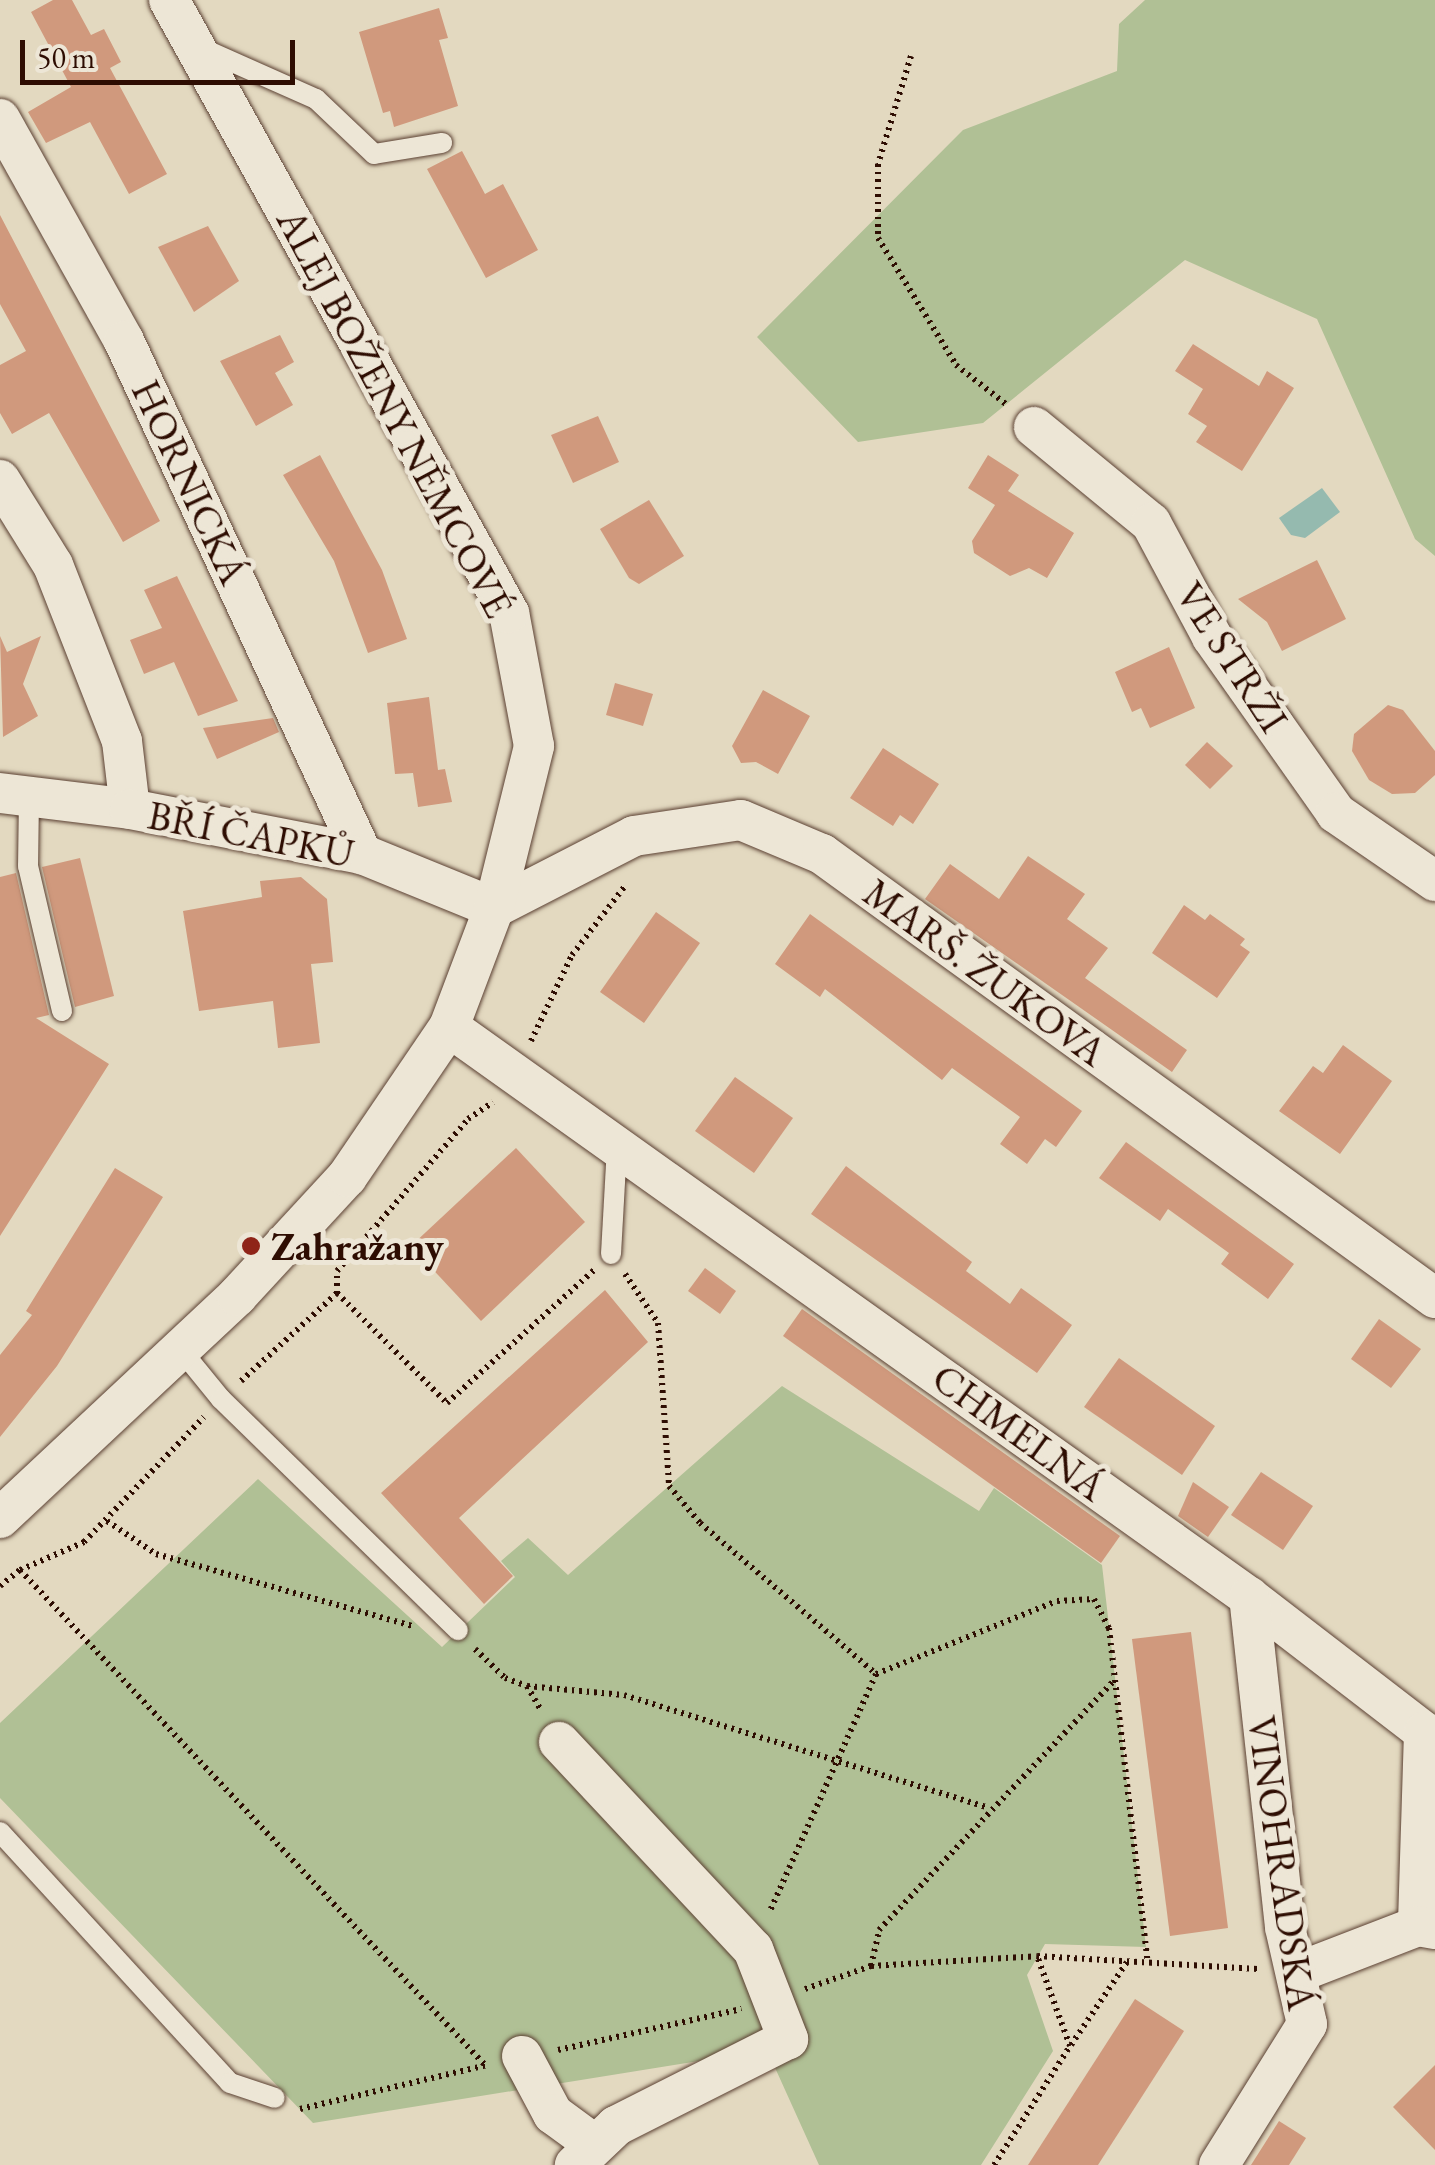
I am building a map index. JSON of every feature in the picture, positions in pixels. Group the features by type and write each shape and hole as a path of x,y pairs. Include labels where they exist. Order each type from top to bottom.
{"street":[{"name":"ALEJ BOŽENY NĚMCOVÉ","path":"0,1518 181,1350 347,1177 449,1027 494,908 534,746 509,612 169,0"},
{"name":"HORNICKÁ","path":"0,119 124,341 362,854"},
{"name":"VE STRŽI","path":"1034,427 1151,523 1212,637 1336,813 1435,882"},
{"path":"0,480 53,565 122,741 130,809"},
{"name":"BŘÍ ČAPKŮ","path":"15,795 130,809 362,854 494,908"},
{"name":"MARŠ. ŽUKOVA","path":"494,908 634,836 741,820 822,854 1435,1298"},
{"name":"CHMELNÁ","path":"449,1027 1248,1597 1424,1732 1427,1927"},
{"name":"VINOHRADSKÁ","path":"1219,2165 1307,2024 1299,1972 1286,1926 1248,1597"},
{"path":"504,2061 584,2154 616,2126 788,2039 776,1999 753,1949 559,1742"},
{"path":"1299,1972 1427,1927"}],"lane":[{"path":"194,46 316,99 374,154 442,144"},
{"path":"15,795 62,1011"},
{"path":"611,1254 618,1145"},
{"path":"181,1350 222,1398 458,1630"},
{"path":"0,1832 230,2083 276,2098"}],"path":[{"path":"911,56 878,164 878,238 916,310 956,365 1034,427"},
{"path":"527,1050 572,955 627,883 641,876"},
{"path":"507,1093 468,1119 337,1271 337,1293 447,1404 611,1254 658,1323 669,1486 700,1523 876,1674"},
{"path":"0,1586 20,1570 84,1542 222,1398 337,1293"},
{"path":"107,1521 156,1554 422,1629"},
{"path":"20,1570 504,2061"},
{"path":"753,1949 876,1674 1056,1601 1094,1598 1109,1628 1148,1963"},
{"path":"458,1630 505,1678 527,1686 624,1695 988,1808"},
{"path":"871,1966 880,1930 988,1808 1114,1680"},
{"path":"776,1999 871,1966 1036,1956 1299,1972"},
{"path":"1036,1956 1070,2046"},
{"path":"994,2165 1128,1962"}],"green space":[{"path":"1145,0 1435,0 1435,556 1415,539 1317,319 1185,260 983,423 858,442 757,337 963,130 1117,71 1119,24"},
{"path":"782,1386 979,1511 994,1488 1102,1565 1146,1947 1045,1944 1027,1975 1053,2051 981,2165 819,2165 767,2050 313,2123 0,1798 0,1723 258,1479 442,1647 515,1577 501,1561 528,1538 568,1575"}],"water":[{"path":"1322,488 1340,512 1305,538 1291,535 1279,518"}],"building":[{"path":"53,0 72,0 91,35 104,29 121,62 110,68 167,174 129,194 90,122 46,143 28,112 71,87 31,12"},
{"path":"439,8 448,38 439,40 458,106 394,127 390,111 383,113 359,32"},
{"path":"462,151 485,194 503,184 538,250 486,278 427,169"},
{"path":"0,215 160,521 123,542 49,413 12,434 0,413 0,365 26,351 0,304"},
{"path":"208,226 239,281 194,312 158,247"},
{"path":"280,335 294,362 275,373 293,405 256,426 220,361"},
{"path":"1193,344 1259,386 1267,371 1294,388 1242,471 1196,442 1207,426 1188,414 1203,389 1175,371"},
{"path":"598,416 619,462 573,483 551,435"},
{"path":"320,455 382,570 407,639 368,653 334,561 283,475"},
{"path":"988,455 1019,475 1008,491 1074,533 1047,578 1029,568 1010,576 974,553 972,541 995,505 968,488"},
{"path":"649,500 684,556 639,584 629,578 600,529"},
{"path":"1317,560 1346,619 1282,651 1267,622 1238,599"},
{"path":"177,576 238,701 198,716 174,662 144,674 130,640 162,628 144,590"},
{"path":"0,636 7,652 41,636 23,684 38,716 3,737"},
{"path":"1169,647 1195,708 1150,728 1141,708 1132,712 1115,672"},
{"path":"615,683 653,694 643,726 606,715"},
{"path":"763,690 810,716 778,774 756,762 741,763 732,746"},
{"path":"429,697 438,770 445,769 452,802 418,807 413,773 395,774 387,703"},
{"path":"1388,705 1403,710 1435,751 1435,775 1415,793 1392,794 1369,780 1352,751 1354,734"},
{"path":"273,718 279,732 217,759 203,728"},
{"path":"1207,742 1233,766 1210,789 1185,765"},
{"path":"883,748 939,784 913,824 900,815 893,826 850,798"},
{"path":"1028,856 1085,894 1067,919 1108,948 1085,978 1187,1050 1172,1072 925,899 950,864 999,899"},
{"path":"80,858 114,996 75,1007 42,867"},
{"path":"16,873 49,1015 36,1018 109,1064 0,1236 0,877"},
{"path":"301,877 327,899 333,962 311,964 320,1043 278,1048 273,1001 199,1011 183,911 262,897 260,881"},
{"path":"1184,905 1205,920 1210,914 1245,939 1240,945 1250,952 1217,998 1152,953"},
{"path":"656,912 700,943 644,1023 600,992"},
{"path":"810,914 1082,1111 1056,1147 1045,1139 1027,1164 1000,1144 1020,1117 952,1068 942,1080 825,989 820,997 775,964"},
{"path":"1343,1045 1392,1081 1340,1154 1279,1111 1313,1066 1323,1073"},
{"path":"735,1077 793,1118 754,1173 695,1131"},
{"path":"1126,1142 1294,1264 1268,1299 1221,1264 1229,1253 1168,1209 1160,1221 1099,1178"},
{"path":"516,1148 585,1222 481,1321 411,1246"},
{"path":"846,1166 972,1262 966,1271 1010,1304 1021,1288 1072,1325 1037,1373 811,1214"},
{"path":"115,1168 163,1197 57,1366 0,1437 0,1355 32,1315 26,1311"},
{"path":"705,1268 736,1291 720,1314 688,1291"},
{"path":"605,1290 648,1342 459,1518 513,1576 484,1604 381,1493"},
{"path":"802,1309 1120,1536 1101,1563 783,1336"},
{"path":"1379,1319 1421,1349 1391,1388 1351,1359"},
{"path":"1119,1358 1215,1426 1182,1475 1084,1407"},
{"path":"1261,1472 1313,1506 1283,1550 1231,1515"},
{"path":"1193,1482 1229,1507 1208,1537 1178,1516"},
{"path":"1191,1632 1228,1928 1170,1936 1132,1639"},
{"path":"1135,1999 1184,2031 1098,2165 1028,2165"},
{"path":"1435,2065 1435,2150 1393,2107"},
{"path":"1279,2121 1306,2138 1289,2165 1251,2165"}],"place":[{"name":"Zahražany","path":"251,1246"}]}
